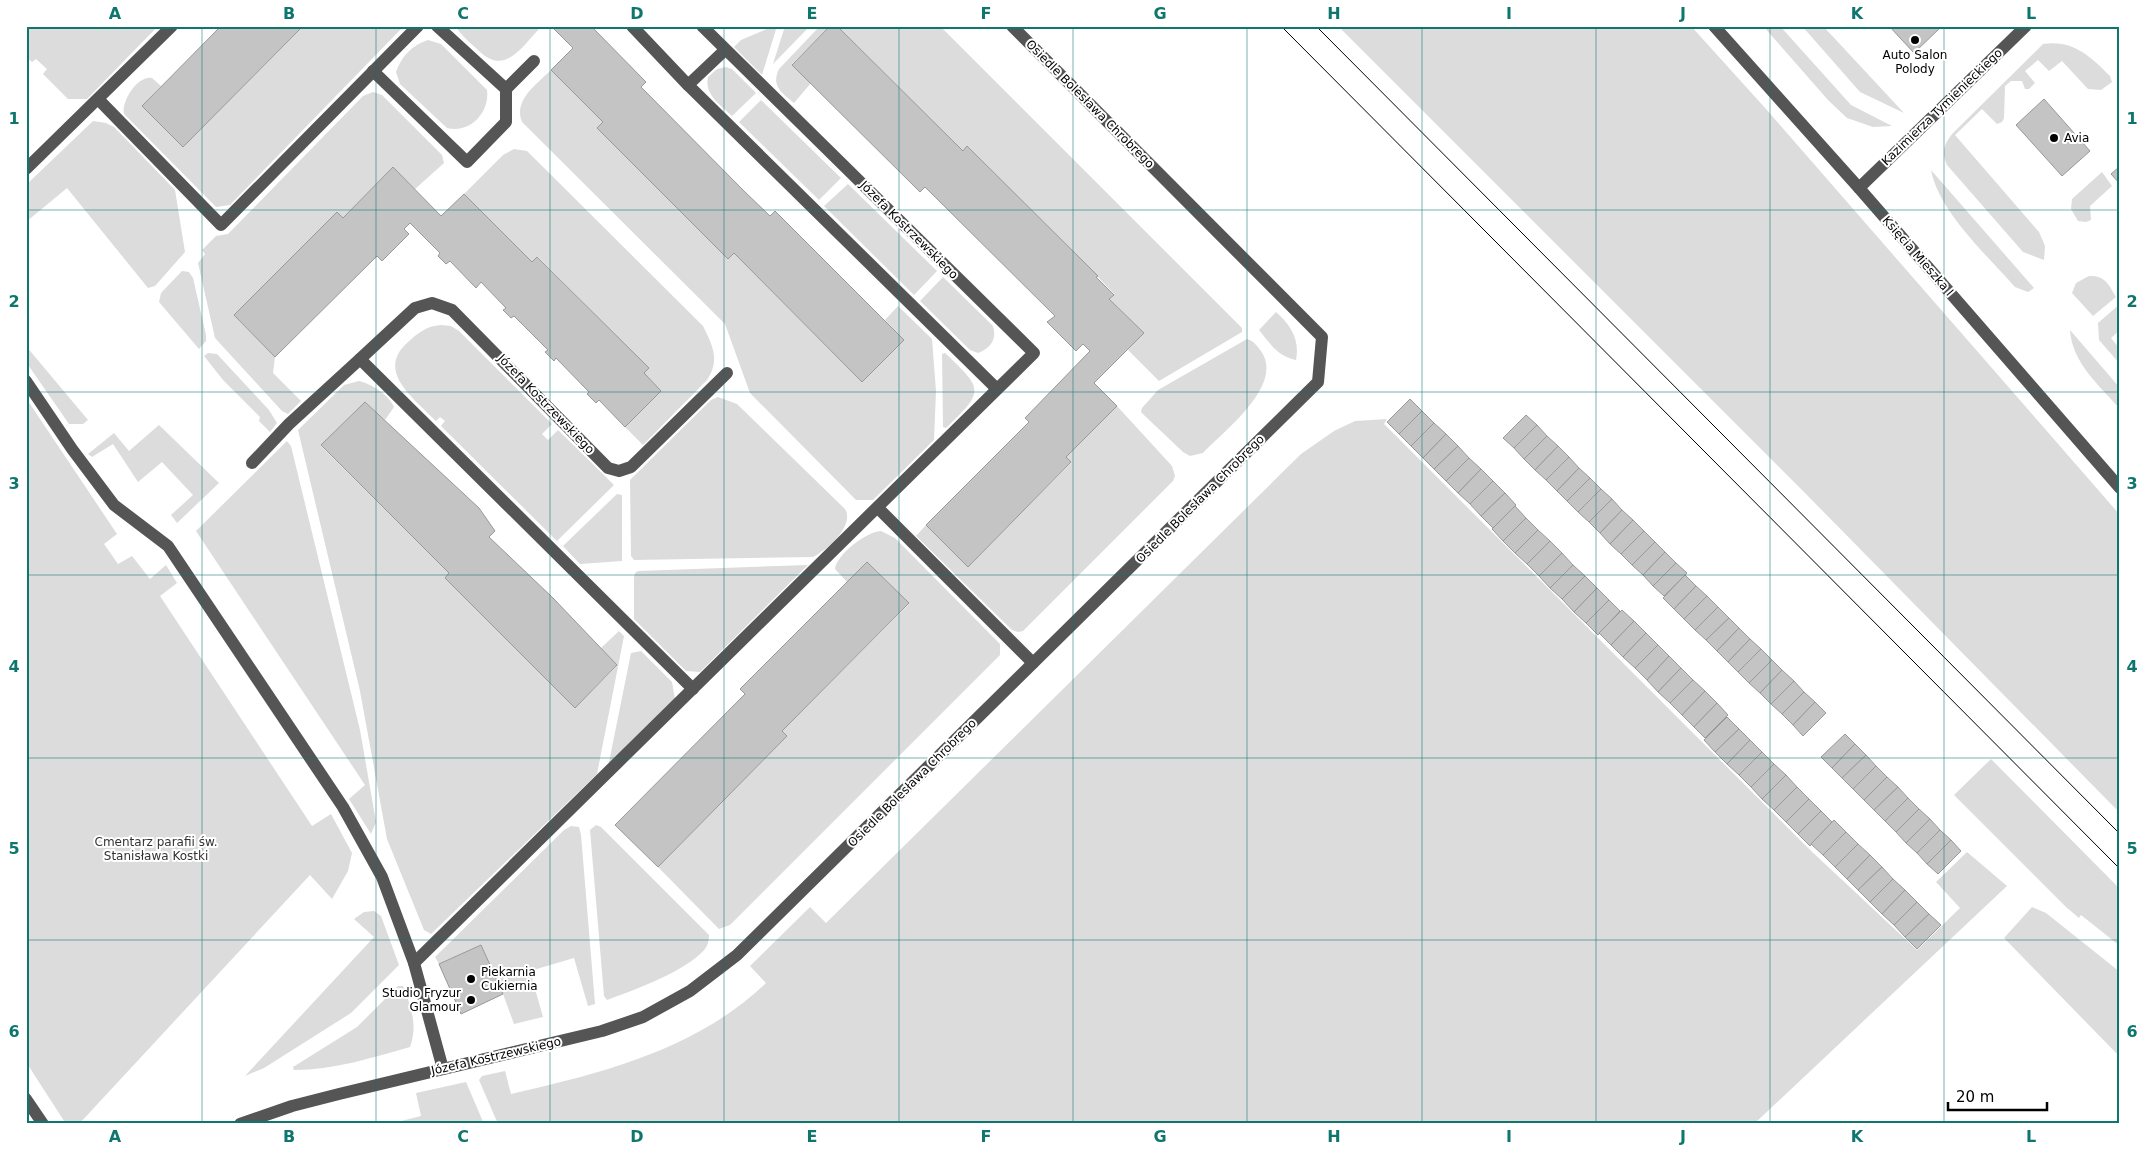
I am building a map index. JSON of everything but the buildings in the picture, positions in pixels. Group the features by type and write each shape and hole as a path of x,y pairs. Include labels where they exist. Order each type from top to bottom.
{"street":[{"path":"26,169 172,26"},
{"path":"98,99 221,225 418,26"},
{"path":"437,26 506,89"},
{"path":"632,26 688,85 997,389"},
{"name":"Józefa Kostrzewskiego","path":"414,964 1034,353 702,26"},
{"name":"Osiedle Bolesława Chrobrego","path":"738,955 1318,382 1322,337 1012,26"},
{"name":"Księcia Mieszka I","path":"1714,26 1859,188 2120,488"},
{"name":"Kazimierza Tymienieckiego","path":"1859,188 2026,26"},
{"path":"688,85 725,50"},
{"path":"373,71 467,162 506,122 506,89 534,62"},
{"name":"Józefa Kostrzewskiego","path":"252,463 289,424 415,308 432,303 452,310 608,468 619,471 631,467 727,373"},
{"path":"360,359 693,690"},
{"path":"26,381 72,449 114,505 168,546 332,790 382,877 414,964 443,1069"},
{"path":"878,508 1033,663"},
{"name":"Józefa Kostrzewskiego","path":"240,1124 292,1106 602,1031 643,1017 690,991 738,955"},
{"path":"26,1099 42,1124"}],"green space":[{"path":"26,26 158,26 87,99 68,99 43,74 47,69 36,59 32,62 26,57"},
{"path":"303,26 404,26 230,205 216,207 124,114 125,102 136,85 147,78 152,78 161,86 142,106 183,147"},
{"path":"455,26 542,26 520,50 504,60 496,61 477,49"},
{"path":"777,26 762,75 734,47 741,40"},
{"path":"785,26 810,26 773,64"},
{"path":"820,26 830,26 792,64 811,83 794,103 777,84 776,80 779,69"},
{"path":"837,26 940,26 1242,328 1242,332 1159,381 1128,350 1143,333 1109,299 1114,294 963,151"},
{"path":"1338,26 1691,26 1766,109 2120,515 2120,813 1803,491"},
{"path":"1763,26 1780,26 1851,105 1892,126 1873,127 1847,118 1828,100"},
{"path":"1802,26 1823,26 1904,113 1860,92"},
{"path":"428,40 441,44 487,90 487,98 482,113 477,120 463,128 447,128 400,84 396,72 401,61 412,48"},
{"path":"2043,44 2063,44 2081,51 2110,76 2112,82 2101,90 2088,89 2062,61 2049,71 2038,60 2025,71 2035,83 2029,89 2025,89 2022,81 2011,81 2005,86 2004,118 2002,122 1997,124 1982,109 1955,135 2039,232 2045,246 2044,260 2023,252 1947,165 1944,152 1947,141 1953,133"},
{"path":"726,67 732,69 756,93 732,116 714,99 707,83 708,77 717,69"},
{"path":"551,70 603,122 597,128 728,259 734,253 862,382 904,340 885,320 898,306 932,339 936,391 934,440 873,500 856,500 750,393 725,324 522,122 520,114 524,100 533,87"},
{"path":"373,92 382,95 442,155 444,163 415,189 393,167 343,218 337,212 234,315 275,357 273,373 301,401 288,414 282,411 215,338 198,263 205,254 202,250 216,236 228,234 363,96"},
{"path":"761,100 841,178 819,200 739,122"},
{"path":"93,121 106,123 114,127 175,190 185,252 155,286 148,288 67,188 26,222 26,185"},
{"path":"514,149 527,151 703,326 710,340 714,359 711,373 707,380 643,445 625,427 644,373 648,368 538,257 532,262 464,194 503,155"},
{"path":"1931,170 2034,288 2028,292 2015,287 1978,247 1944,202"},
{"path":"2102,172 2112,186 2090,206 2091,220 2086,222 2078,221 2071,209 2072,199"},
{"path":"848,184 937,271 914,295 824,206"},
{"path":"182,271 189,272 193,278 206,335 206,341 199,349 159,302 161,293"},
{"path":"2089,276 2103,279 2116,297 2093,316 2072,293 2076,283"},
{"path":"943,277 993,326 994,335 992,342 983,351 978,353 970,350 920,301"},
{"path":"2120,304 2120,330 2111,338 2120,349 2120,364 2099,340 2098,323"},
{"path":"1276,312 1293,333 1297,346 1296,360 1280,353 1259,330"},
{"path":"441,325 451,326 459,331 552,424 542,434 548,440 558,430 614,485 557,541 441,426 445,421 440,417 436,421 402,385 397,375 395,364 398,354 419,333 427,328"},
{"path":"2070,330 2120,388 2120,409 2081,363 2072,342"},
{"path":"1247,339 1253,342 1261,351 1266,364 1265,378 1259,392 1237,420 1203,453 1190,456 1183,452 1141,412 1142,408 1158,390"},
{"path":"26,346 88,420 83,424 69,424 26,362"},
{"path":"208,353 217,354 269,410 277,423 270,432 259,421 260,417 223,380 204,356"},
{"path":"945,353 967,375 974,391 973,398 967,406 946,428 943,427 942,354"},
{"path":"359,381 379,391 388,398 394,407 385,420 365,402 321,446 449,573 445,578 575,708 617,666 600,649 619,631 624,636 597,774 431,934 424,930 387,839 360,691 298,430 344,385"},
{"path":"718,397 737,404 845,509 847,516 843,530 819,554 813,557 634,560 631,556 630,480 711,400"},
{"name":"Cmentarz parafii św. Stanisława Kostki","path":"26,398 117,534 104,544 118,564 132,556 150,579 166,565 177,583 160,596 312,826 331,814 352,853 348,871 332,899 310,875 79,1124 66,1124 26,1062"},
{"path":"1117,406 1172,466 1175,476 1173,481 1023,631 1012,630 916,536 926,525 968,566 1071,463 1066,457"},
{"path":"1387,419 1384,424 1808,848 1917,950 1960,908 1936,882 1967,852 2007,886 1754,1124 498,1124 479,1080 482,1076 505,1071 511,1094 579,1077 646,1056 679,1042 709,1026 739,1006 766,983 750,966 810,907 826,923 1301,454 1334,431 1355,421"},
{"path":"159,425 219,483 177,523 171,515 193,495 162,462 138,482 113,444 92,457 88,454 114,433 129,451"},
{"path":"287,441 291,446 360,730 376,822 371,834 349,799 365,785 196,531"},
{"path":"617,494 622,495 622,561 580,564 563,546"},
{"path":"881,531 895,538 1000,644 1000,655 730,925 719,929 658,867 787,736 782,731 909,604 867,562 847,582 835,569 841,557 853,545 868,535"},
{"path":"808,565 700,672 686,671 634,619 634,578 635,573 638,571"},
{"path":"641,651 672,682 675,699 608,767 631,653"},
{"path":"1991,759 2120,889 2120,946 2081,915 2079,918 2066,907 1954,795"},
{"path":"596,825 601,827 709,935 705,949 686,965 659,979 607,1000 604,996 590,830"},
{"path":"571,826 579,827 581,835 595,1004 588,1006 574,958 530,971 543,1017 514,1024 481,945 439,964 435,957 564,830"},
{"path":"2032,907 2046,913 2120,972 2120,1057 2004,938"},
{"path":"374,911 381,916 399,965 351,1013 264,1068 245,1076 374,937 354,919 364,912"},
{"path":"398,986 403,986 412,1016 413,1031 410,1047 338,1066 294,1070 293,1067 357,1027"},
{"path":"466,1082 484,1124 389,1124 421,1116 416,1093"}],"tram line":[{"path":"1281,26 2120,869"},
{"path":"1316,26 2120,834"}],"place":[{"name":"Auto Salon Polody","path":"1915,40"},
{"name":"Avia","path":"2054,138"},
{"name":"Piekarnia Cukiernia","path":"471,979"},
{"name":"Studio Fryzur Glamour","path":"471,1000"}]}
